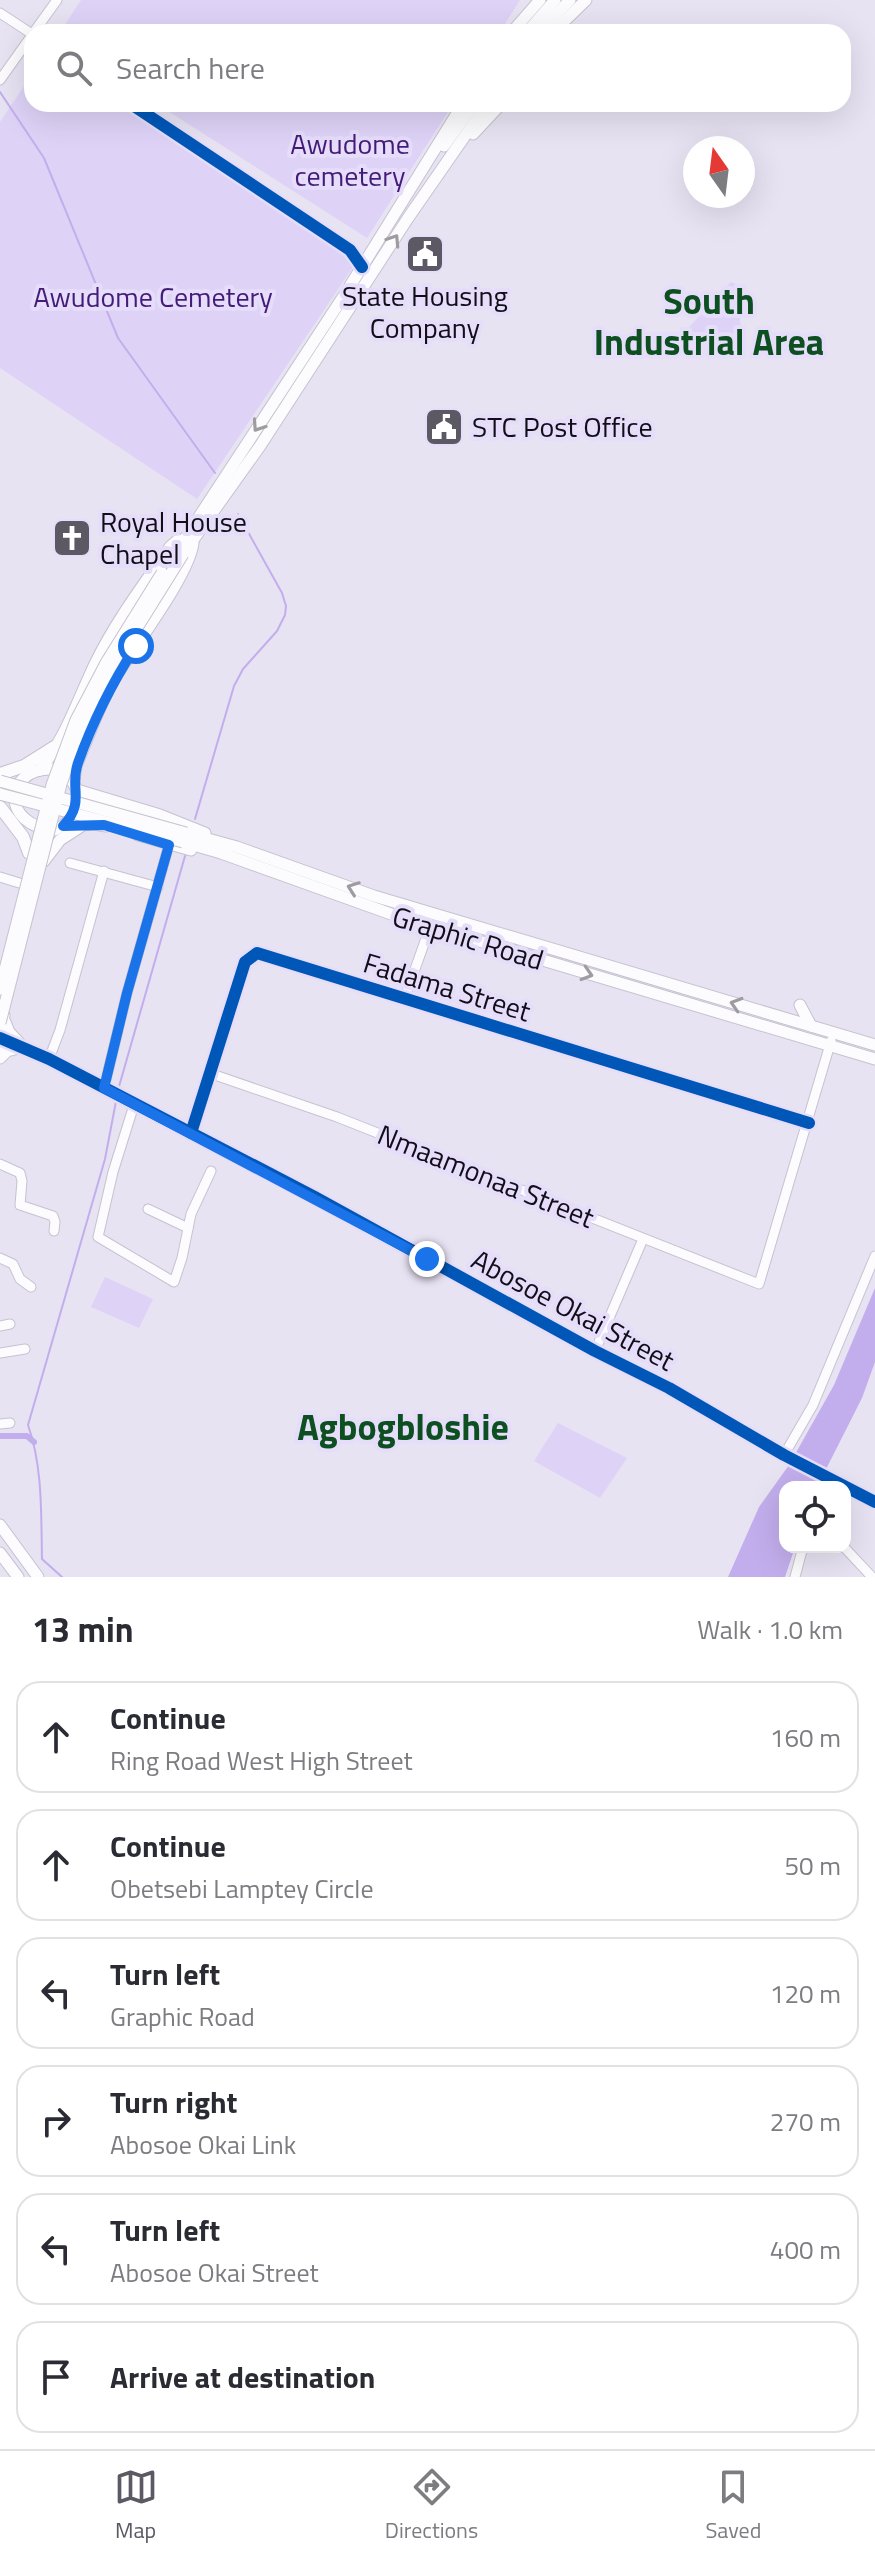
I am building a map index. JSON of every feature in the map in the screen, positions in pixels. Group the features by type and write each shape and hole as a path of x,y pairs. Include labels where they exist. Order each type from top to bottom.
{"highway":[{"path":"0,775 24,766 59,744"},
{"path":"0,775 26,776"},
{"path":"0,806 17,814"},
{"path":"0,806 23,837 29,853"}],"main road":[{"path":"519,24 540,0"},
{"path":"534,24 555,0"},
{"path":"547,24 570,0"},
{"path":"561,24 586,0"},
{"path":"419,178 430,154 458,112"},
{"path":"213,503 419,178 468,112"},
{"path":"0,989 56,784 109,675 179,553 482,112"},
{"path":"457,148 495,112"},
{"path":"40,770 59,744 117,625 170,547 189,538"},
{"path":"0,1041 10,978 44,861 59,828 74,810 76,766 112,683 190,557 189,538"},
{"path":"59,828 30,824 17,814 14,803 16,791 26,776 40,770 59,770 75,786"},
{"path":"0,781 207,844"},
{"path":"0,1058 7,1051 23,1047 2,1021 56,784"},
{"name":"Graphic Road","path":"75,786 201,830 209,835 207,844"},
{"path":"0,794 185,838"},
{"path":"0,978 26,885 30,824"},
{"path":"44,861 70,831 88,824"},
{"name":"Graphic Road","path":"59,828 88,824 119,829 190,850 207,844 237,847 374,896 875,1045"},
{"name":"Graphic Road","path":"207,844 430,927 875,1059"},
{"path":"780,1018 796,1005 811,1026"},
{"path":"0,1525 38,1577"},
{"path":"2,1563 18,1577"}],"street":[{"path":"40,24 57,0"},
{"path":"0,13 24,28"},
{"path":"0,80 24,47"},
{"path":"143,112 350,250 360,253 372,251"},
{"path":"350,250 362,267"},
{"path":"105,1089 127,993 169,845"},
{"path":"70,863 158,887"},
{"path":"49,1059 60,1030 104,871"},
{"path":"0,877 26,885"},
{"path":"404,1000 430,927"},
{"name":"Fadama Street","path":"191,1133 245,962 251,955 261,953 404,1000 809,1123"},
{"path":"809,1123 834,1032"},
{"name":"Abosoe Okai Street","path":"0,1041 49,1059 313,1196 595,1351 669,1388 824,1480"},
{"name":"Nmaamonaa Street","path":"212,1074 337,1117 759,1284 809,1123"},
{"path":"131,1103 98,1237 174,1282 191,1214 211,1171"},
{"path":"0,1164 20,1173 20,1205 53,1216 54,1231"},
{"path":"148,1209 188,1228"},
{"path":"595,1351 643,1239"},
{"path":"786,1456 813,1405 875,1256"},
{"path":"0,1258 13,1264 20,1279 31,1287"},
{"path":"0,1353 25,1349"},
{"name":"Abosoe Okai Street","path":"851,1493 875,1502"},
{"path":"795,1577 801,1553"},
{"path":"850,1553 872,1577"}],"green space":[{"path":"81,0 520,0 505,24 65,24"},
{"name":"Awudome Cemetery","path":"24,86 24,112 133,112 357,261 197,499 0,368 0,122"},
{"name":"Awudome cemetery","path":"170,112 448,112 367,238"},
{"path":"731,282 736,284 742,336 682,344 677,340"},
{"path":"105,1277 153,1299 139,1328 91,1307"},
{"path":"558,1423 627,1458 600,1498 534,1461"}],"shaded area":[{"path":"875,1288 875,1362 862,1398 820,1481 779,1481 779,1553 793,1553 785,1577 728,1577 759,1507 789,1465 834,1385"}],"waterway":[{"path":"0,92 44,158 118,338 215,473"},
{"path":"195,819 234,686 243,669 277,631 285,615 282,593 238,514"},
{"path":"118,1090 185,856"},
{"path":"62,1577 42,1559 39,1475 28,1425 105,1159 117,1096"},
{"path":"0,1436 27,1436 34,1442"}],"cycle path":[{"path":"143,112 350,250 362,267"},
{"path":"191,1133 245,962 257,953 809,1123"},
{"path":"0,1038 49,1059 313,1196 875,1502"}],"place":[{"name":"State Housing Company","path":"425,254"},
{"name":"STC Post Office","path":"444,427"},
{"name":"Royal House Chapel","path":"72,538"}],"district":[{"name":"South Industrial Area","path":"709,322"},
{"name":"Agbogbloshie","path":"403,1427"}],"route":[{"path":"136,646 112,683 76,766 76,803 63,826 104,825 169,845 104,1088 427,1259"}]}
